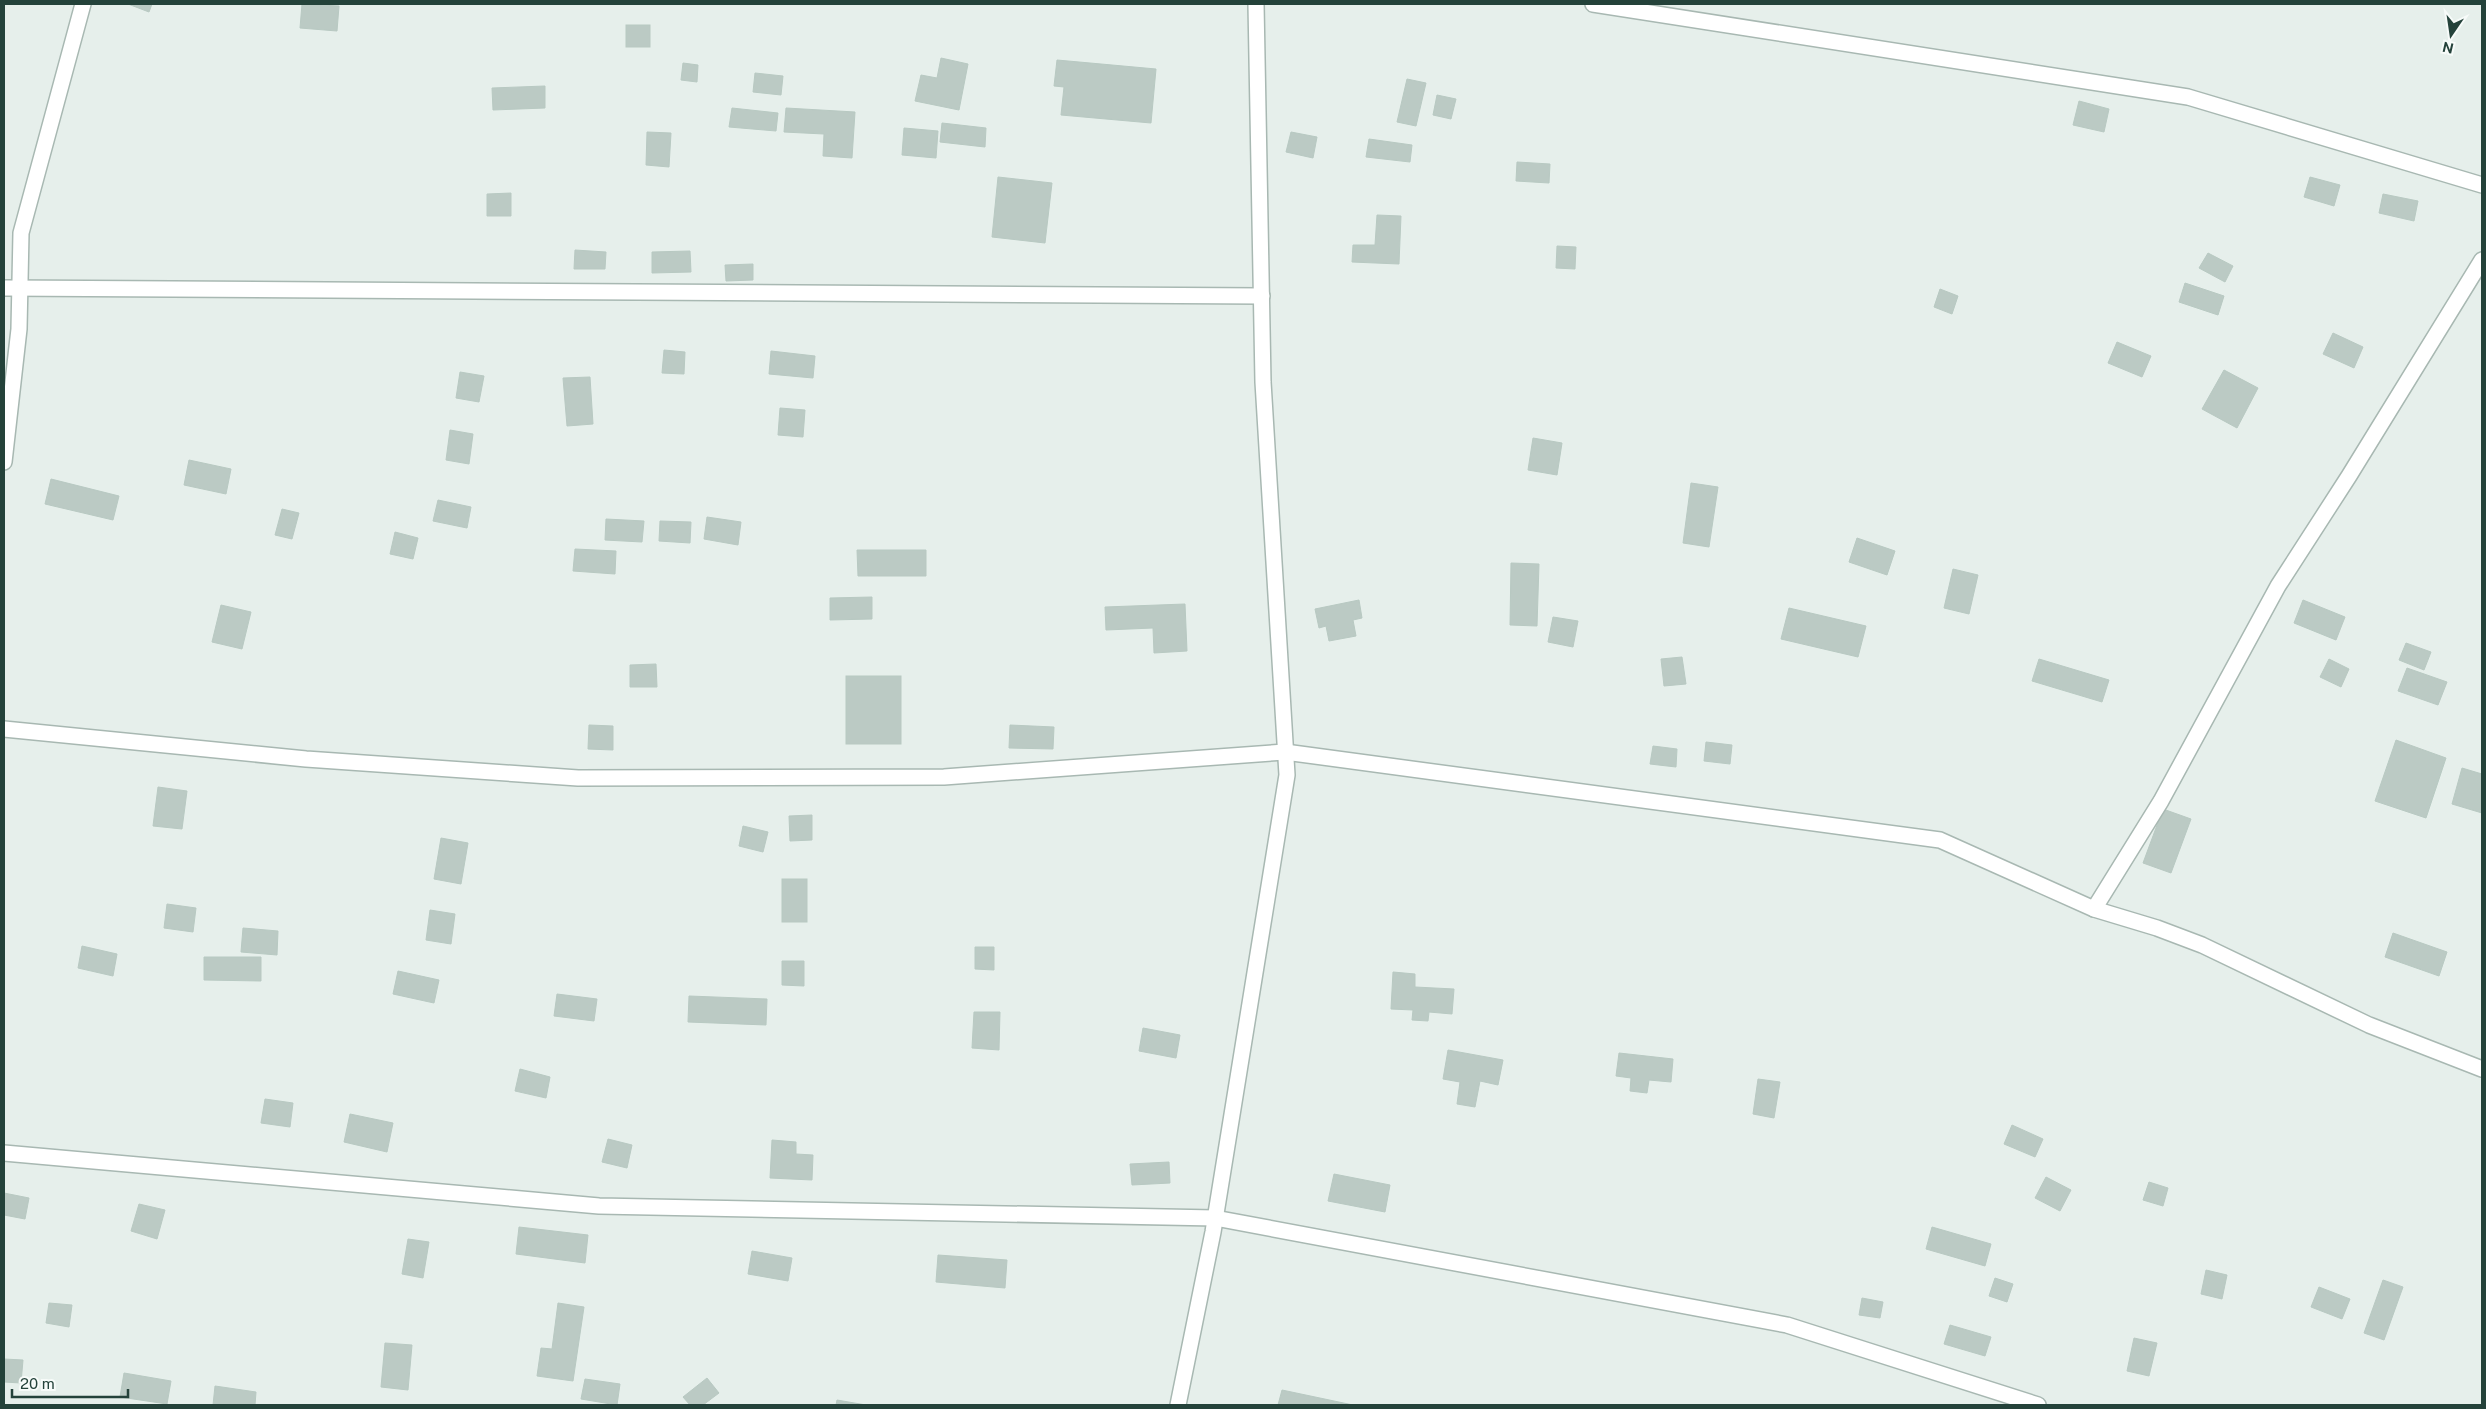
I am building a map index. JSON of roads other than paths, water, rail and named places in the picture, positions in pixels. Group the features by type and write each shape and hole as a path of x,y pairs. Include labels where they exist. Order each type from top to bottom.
{"street":[{"path":"4,462 19,329 21,233 84,4"},
{"path":"1178,1405 1215,1218 1287,774 1263,382 1256,4"},
{"path":"1593,4 2188,97 2482,185"},
{"path":"2094,909 2160,801 2278,586 2482,260"},
{"path":"4,288 1262,296"},
{"path":"4,729 306,759 578,778 944,777 1285,752 1940,840 2094,909 2157,928 2202,945 2369,1025 2482,1069"},
{"path":"4,1153 599,1206 1215,1218 1787,1324 2038,1405"}]}
